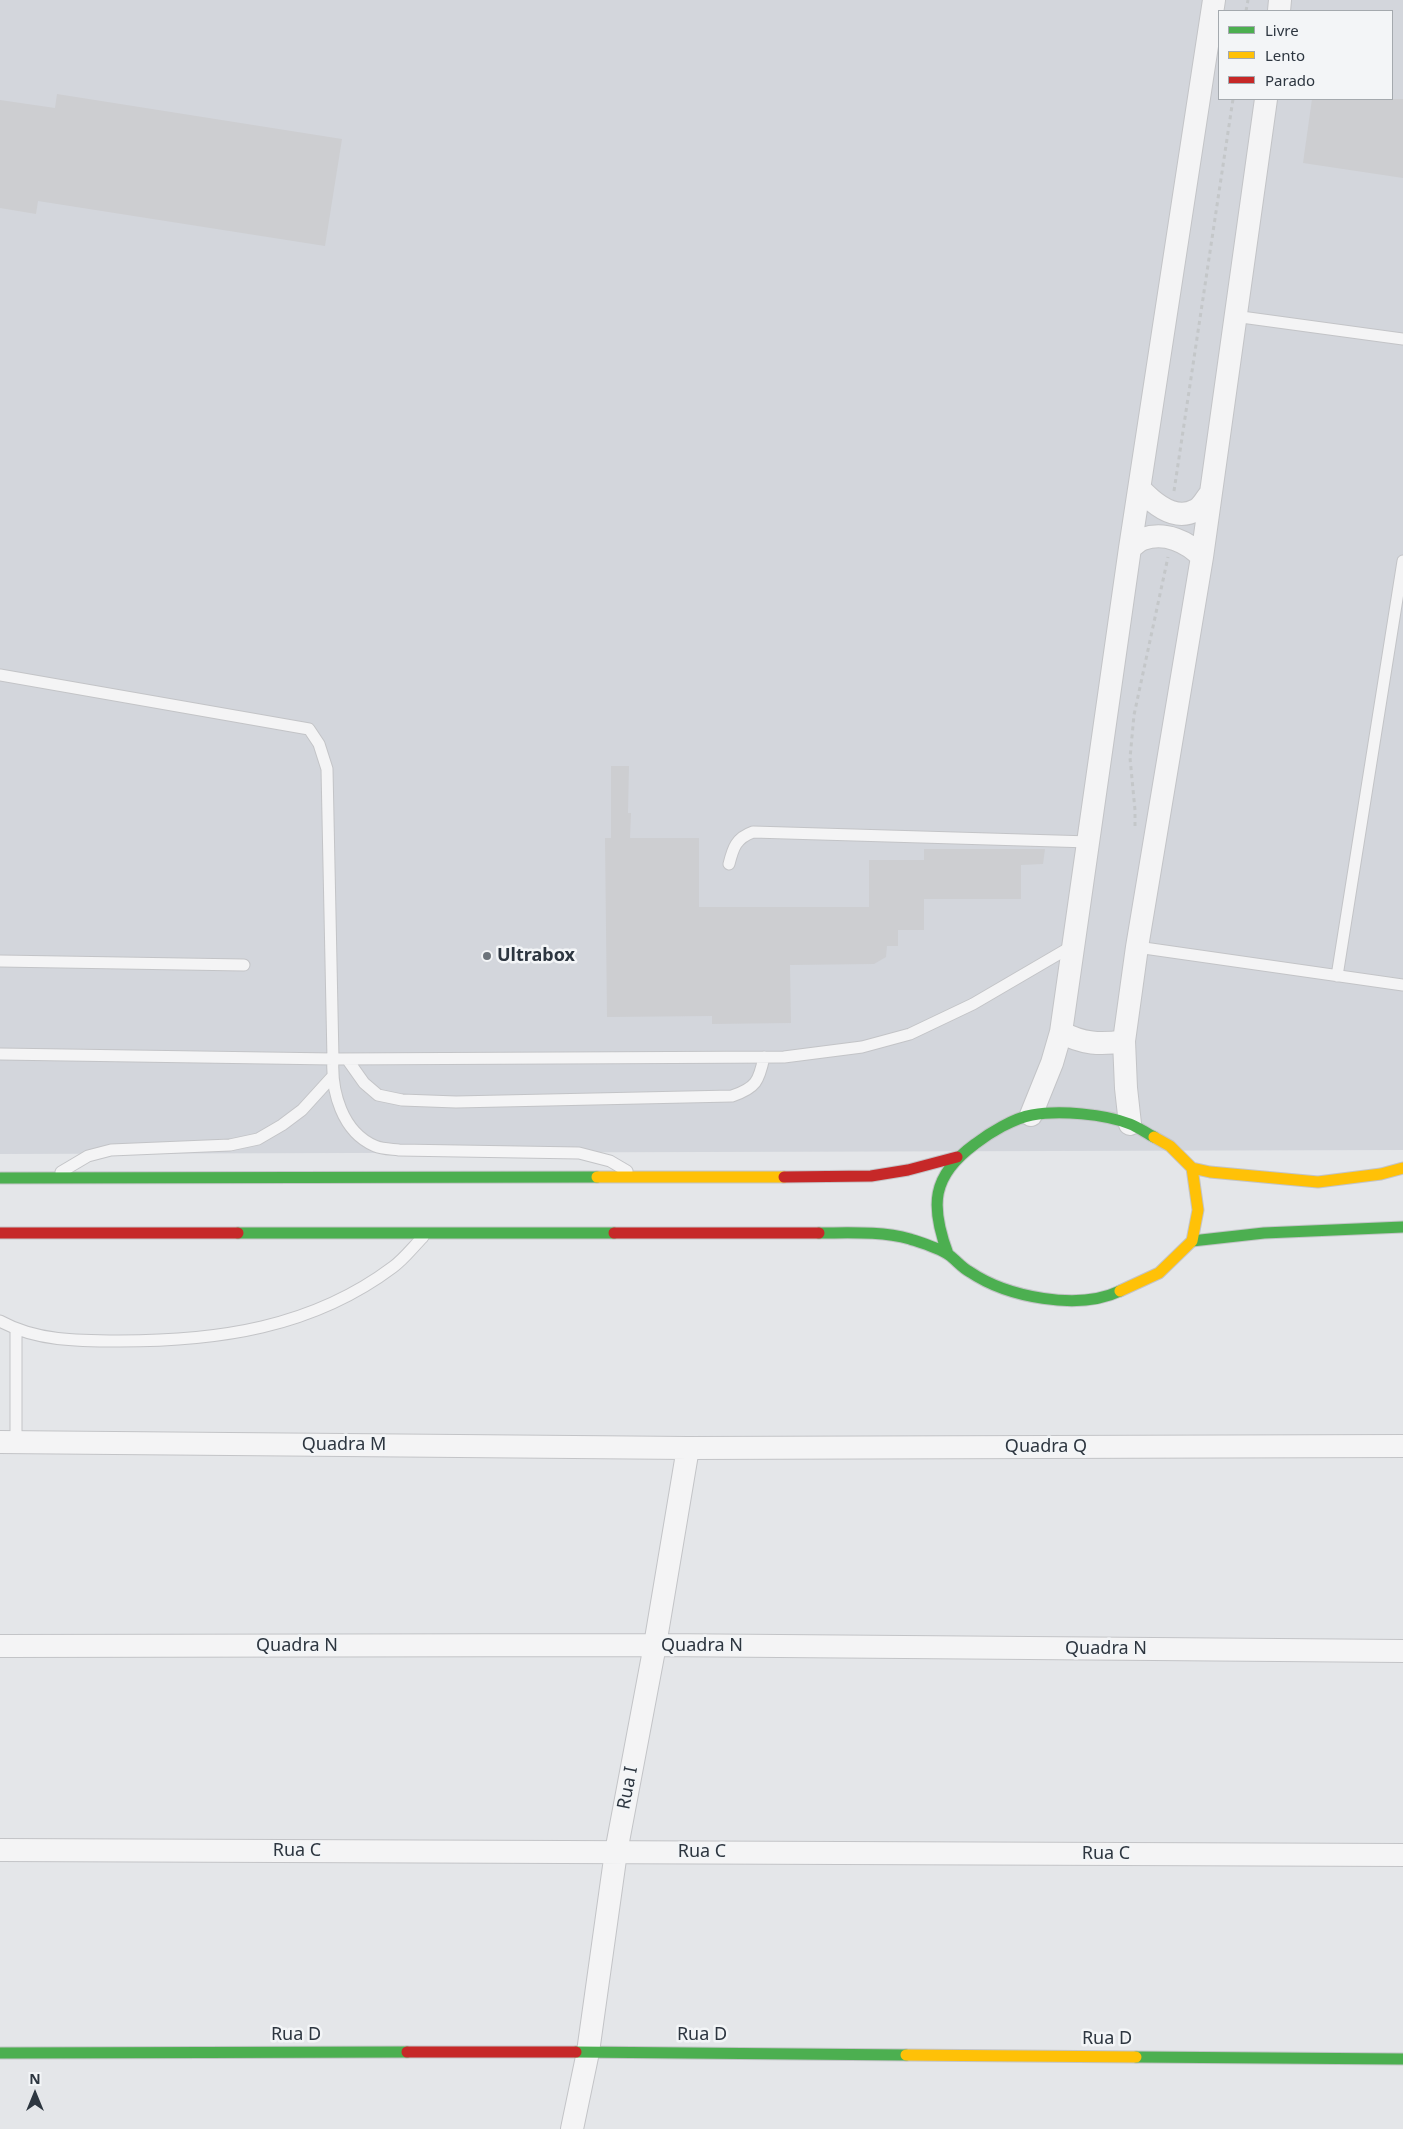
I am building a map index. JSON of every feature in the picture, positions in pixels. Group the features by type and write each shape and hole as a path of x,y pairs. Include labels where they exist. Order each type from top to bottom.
{"main road":[{"path":"0,1178 639,1178 886,1175 918,1169 956,1157 988,1133 1031,1115 1061,1113 1090,1115 1130,1124 1170,1146 1192,1168 1210,1172 1318,1182 1381,1174 1403,1168"},
{"path":"948,1254 938,1227 937,1201 942,1178 956,1157"},
{"path":"0,1233 876,1233 910,1239 948,1254 969,1272 1000,1288 1038,1298 1070,1301 1112,1295 1159,1272 1192,1241 1198,1210 1192,1168"},
{"path":"1192,1241 1264,1233 1403,1227"},
{"name":"Rua D","path":"0,2053 588,2052 1403,2059"}],"street":[{"path":"1031,1115 1052,1064 1061,1032 1090,842 1130,548 1214,0"},
{"path":"1130,1124 1124,1041 1137,947 1202,557 1234,316 1266,100"},
{"path":"1140,489 1151,501 1171,513 1184,513 1197,509 1210,494"},
{"path":"1130,548 1143,539 1172,538 1189,545 1202,557"},
{"path":"1061,1032 1074,1039 1092,1043 1110,1044 1124,1041"},
{"name":"Quadra M","path":"8,1442 688,1448"},
{"name":"Quadra Q","path":"688,1448 1403,1446"},
{"name":"Rua I","path":"572,2129 588,2052 616,1852 655,1645 688,1448"},
{"name":"Quadra N","path":"0,1646 655,1645 1403,1651"},
{"name":"Rua C","path":"0,1850 1403,1855"}],"lane":[{"path":"1234,316 1403,339"},
{"path":"1337,976 1403,561"},
{"path":"0,675 309,729 319,744 327,769 334,1059 332,1077 338,1102 346,1119 358,1135 375,1146 399,1150 579,1153 610,1161 639,1178"},
{"path":"729,864 733,847 742,836 753,832 1090,842"},
{"path":"0,1054 334,1059 784,1057 862,1047 910,1034 974,1004 1075,945"},
{"path":"1137,947 1403,985"},
{"path":"0,960 244,965"},
{"path":"347,1059 364,1084 378,1095 402,1100 456,1102 732,1096 746,1091 756,1084 764,1057"},
{"path":"52,1178 71,1164 88,1156 110,1150 230,1145 258,1139 282,1125 302,1110 332,1077"},
{"path":"0,1321 16,1330 56,1339 160,1341 208,1338 274,1325 316,1309 355,1291 394,1266 427,1233"},
{"path":"8,1442 16,1330"}],"path":[{"path":"1171,513 1233,100"},
{"path":"1135,828 1136,810 1130,758 1134,715 1172,538"}],"shaded area":[{"path":"0,0 1403,0 1403,1150 0,1154"}],"building":[{"path":"57,94 342,139 325,246 38,201 36,214 0,208 0,100 55,108"},
{"path":"1403,99 1403,178 1303,163 1312,100"},
{"path":"611,766 629,766 628,813 631,813 630,838 699,838 699,907 869,907 869,860 924,860 924,849 1045,849 1043,864 1021,865 1021,899 924,899 924,930 898,930 898,946 887,946 886,957 874,964 790,965 791,1023 712,1024 712,1016 607,1017 605,838 611,838"}],"traffic: fast":[{"path":"948,1254 938,1221 938,1193 942,1180 960,1156 994,1131 1032,1115 1068,1113 1095,1115 1120,1121 1133,1125 1154,1137"},
{"path":"0,1178 597,1177"},
{"path":"1192,1241 1264,1233 1403,1227"},
{"path":"238,1233 614,1233"},
{"path":"819,1233 876,1234 910,1239 945,1252 967,1270 985,1281 1023,1294 1043,1298 1084,1300 1103,1297 1120,1291"},
{"path":"0,2053 407,2052"},
{"path":"576,2052 906,2055"},
{"path":"1136,2057 1403,2059"}],"traffic: slow":[{"path":"1154,1137 1170,1146 1192,1168 1210,1172 1318,1182 1381,1174 1403,1168"},
{"path":"1120,1291 1159,1273 1192,1241 1198,1210 1192,1168"},
{"path":"597,1177 784,1177"},
{"path":"906,2055 1136,2057"}],"traffic: jam":[{"path":"784,1177 871,1176 908,1170 957,1157"},
{"path":"0,1233 238,1233"},
{"path":"614,1233 819,1233"},
{"path":"407,2052 576,2052"}],"place":[{"name":"Ultrabox","path":"487,956"}]}
